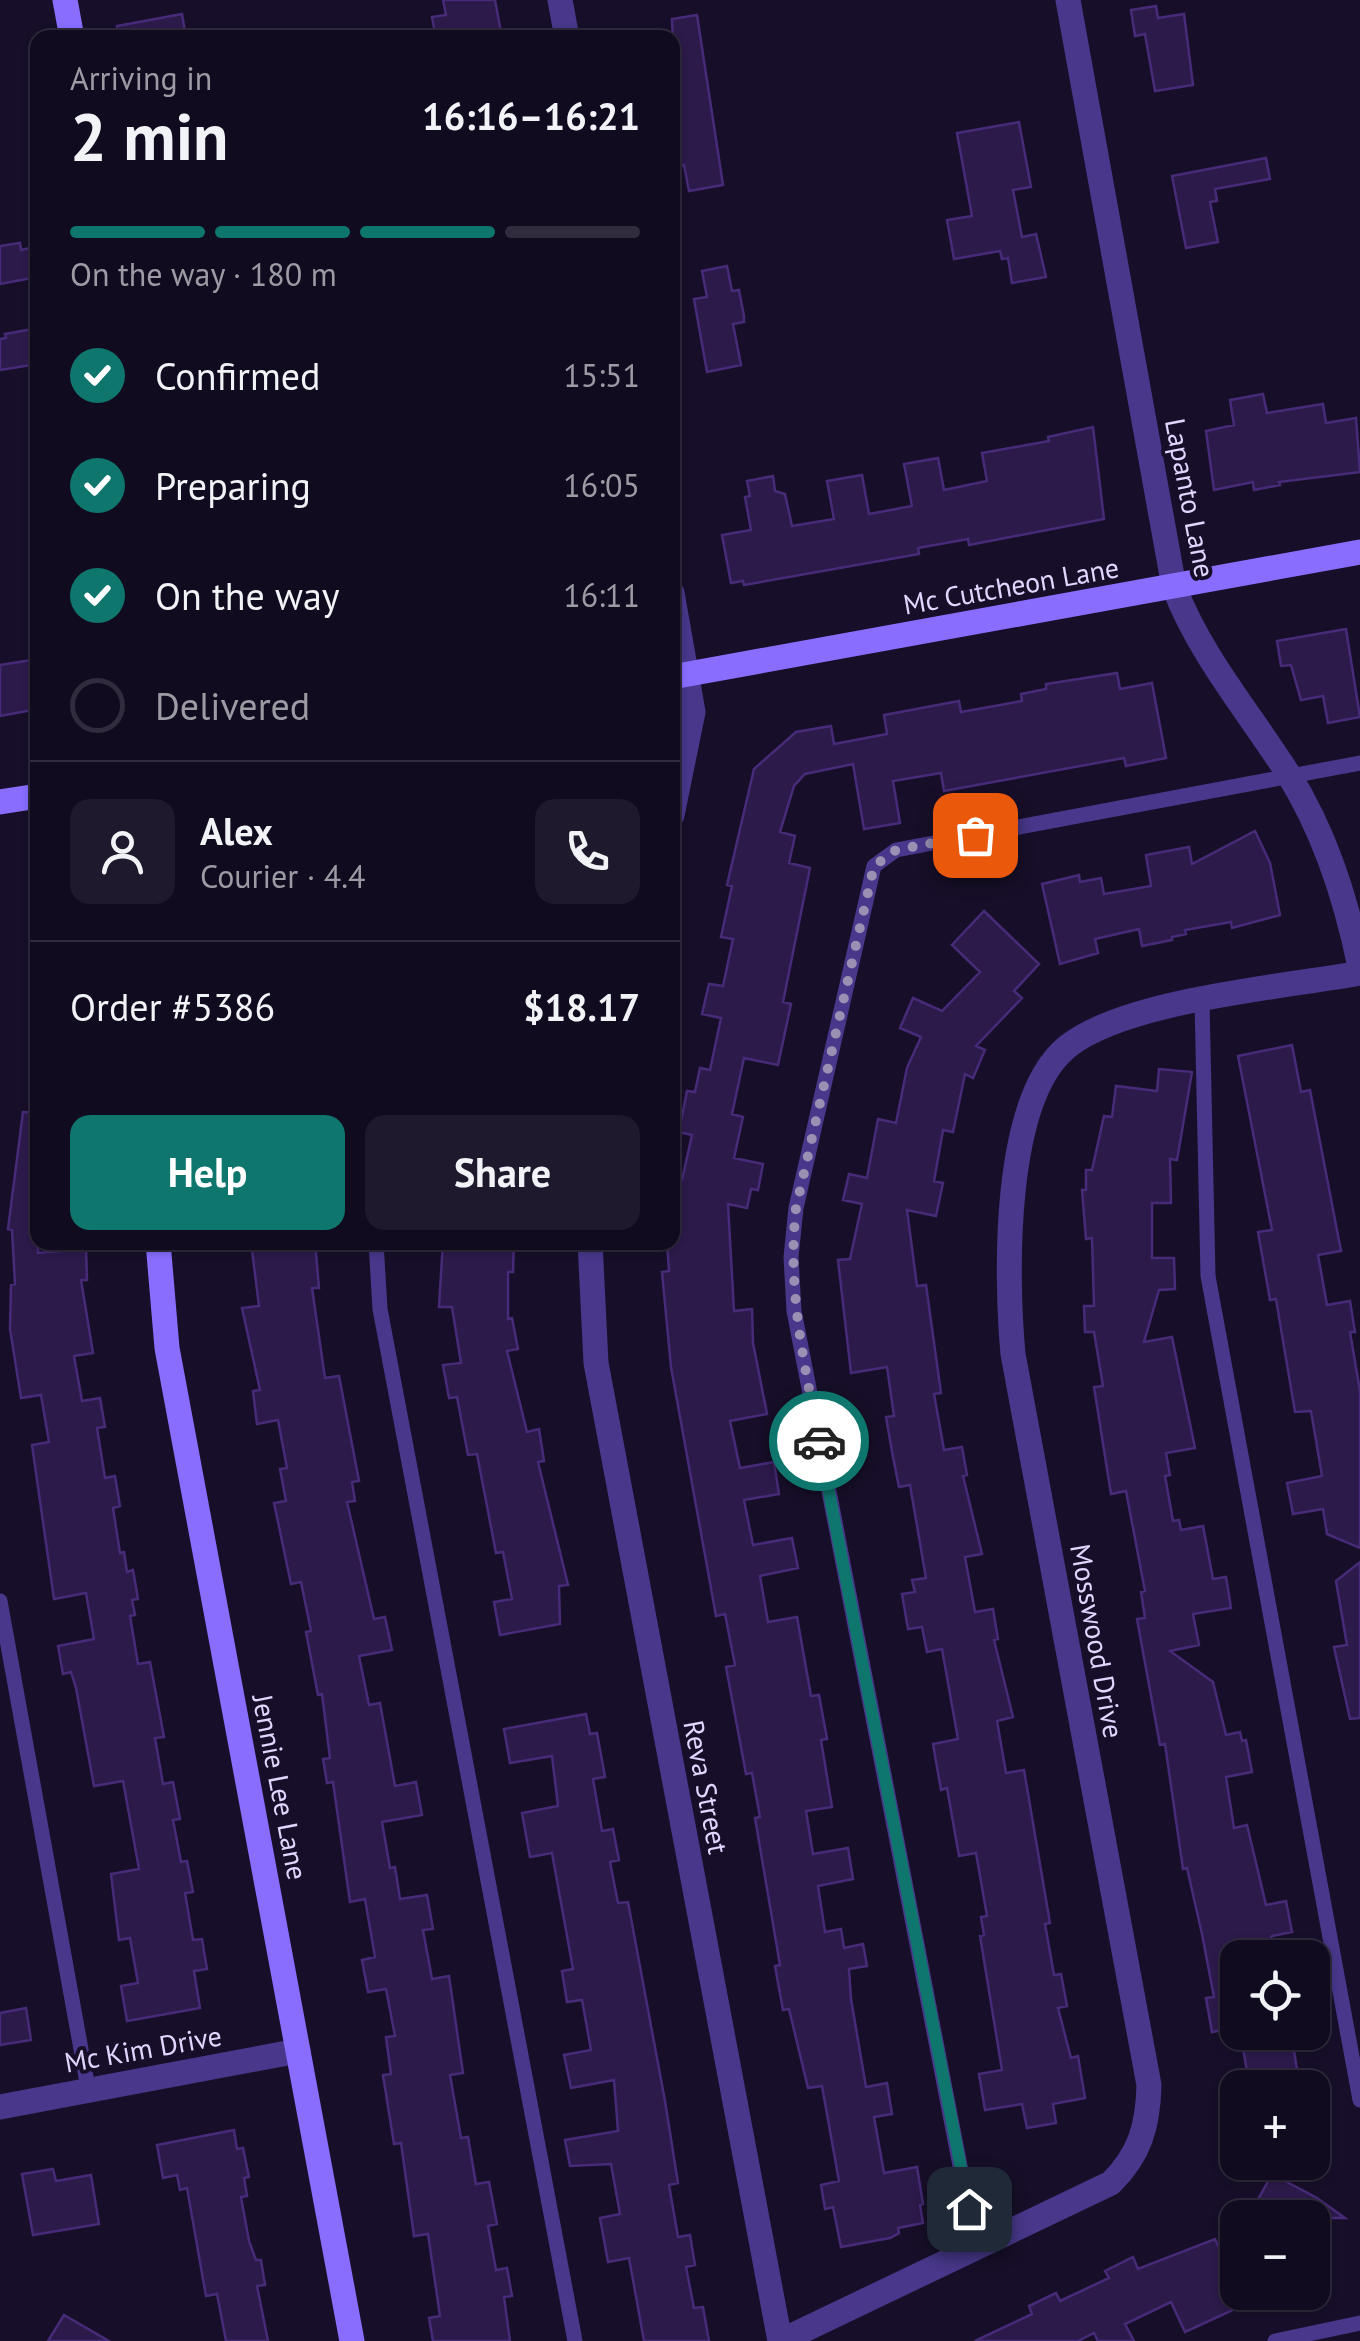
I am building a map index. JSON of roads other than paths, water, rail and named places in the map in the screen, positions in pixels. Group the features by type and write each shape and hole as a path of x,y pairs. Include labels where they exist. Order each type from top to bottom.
{"street":[{"path":"65,0 71,30"},
{"path":"560,0 565,30"},
{"name":"Lapanto Lane","path":"1068,0 1174,587 1189,627 1289,776 1346,900 1360,970"},
{"name":"Mc Cutcheon Lane","path":"680,675 1360,552"},
{"path":"680,675 693,712 680,776"},
{"path":"0,802 30,797"},
{"name":"Mosswood Drive","path":"781,2341 1111,2184 1131,2163 1148,2123 1149,2085 1013,1354 1006,1283 1012,1200 1025,1132 1041,1081 1065,1049 1104,1024 1360,970"},
{"name":"Jennie Lee Lane","path":"159,1250 167,1348 352,2341"},
{"name":"Reva Street","path":"590,1250 596,1362 781,2341"},
{"name":"Mc Kim Drive","path":"0,2108 88,2088 298,2051"}],"lane":[{"path":"976,2248 794,1312 790,1257 796,1208 874,866 896,850 1360,763"},
{"path":"1202,1001 1208,1276 1360,2100"},
{"path":"376,1250 380,1309 575,2341"},
{"path":"0,1602 88,2088"},
{"path":"1275,2341 1360,2322"}]}
